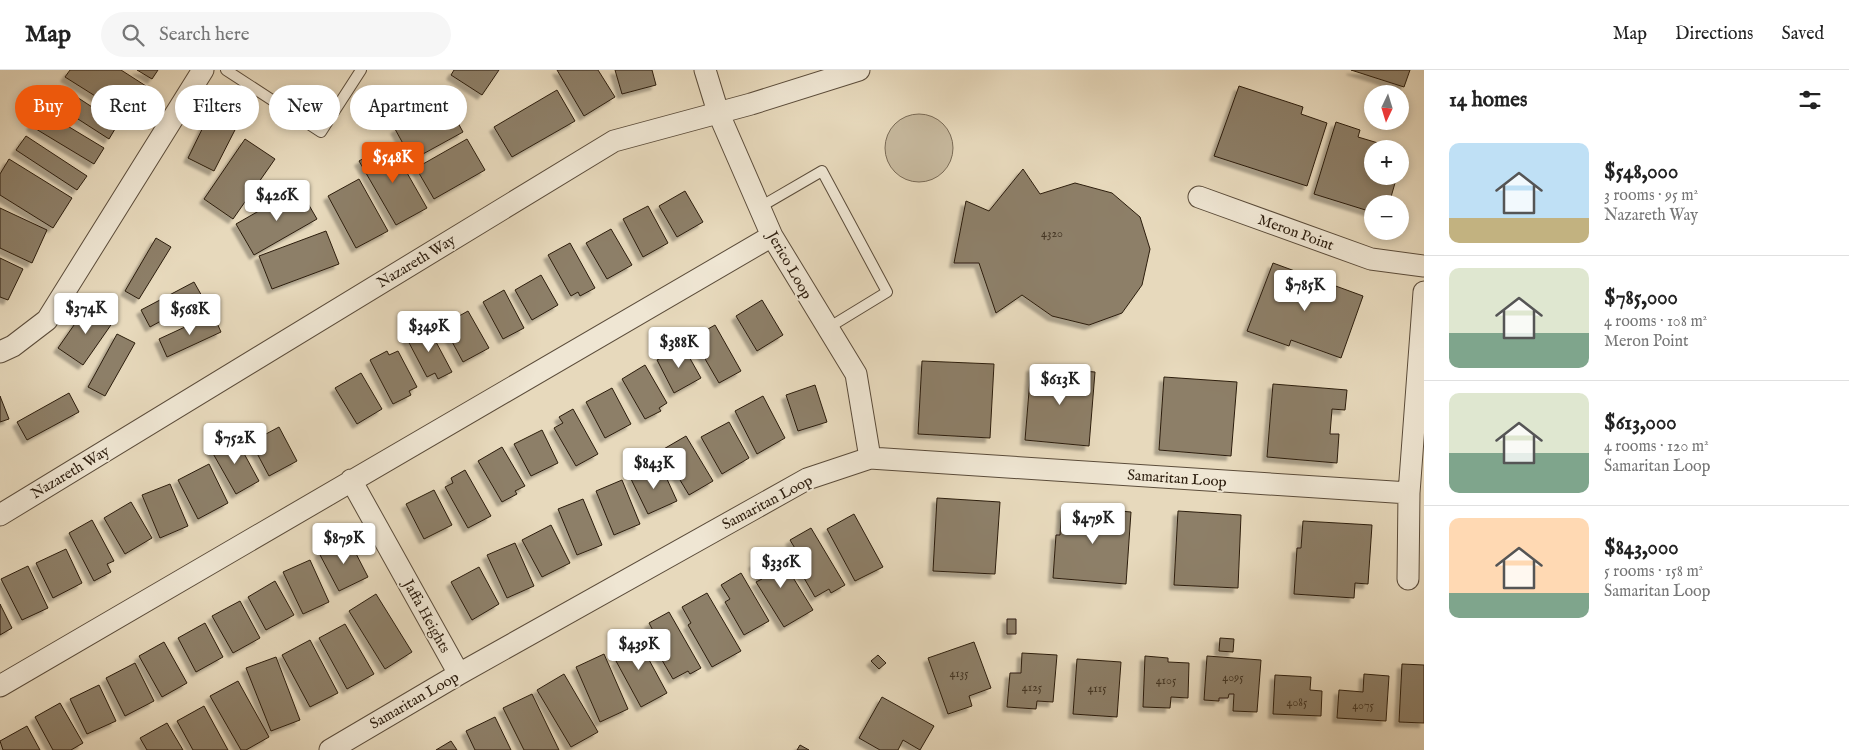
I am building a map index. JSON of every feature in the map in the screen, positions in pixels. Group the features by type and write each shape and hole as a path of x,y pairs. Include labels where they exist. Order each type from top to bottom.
{"street":[{"path":"0,352 13,346 47,320 203,70"},
{"name":"Jerico Loop","path":"705,70 718,112 772,236 856,374 870,458"},
{"name":"Nazareth Way","path":"0,515 614,141 859,70"},
{"name":"Meron Point","path":"1199,197 1371,259 1424,266"},
{"path":"0,686 772,236"},
{"path":"1408,579 1409,493 1424,292"},
{"name":"Samaritan Loop","path":"330,750 458,674 807,479 870,458 1409,493"},
{"name":"Jaffa Heights","path":"351,480 458,674"}],"lane":[{"path":"226,70 321,132 361,70"},
{"path":"760,207 822,171 887,292 828,328"}],"shaded area":[{"path":"919,114 932,117 943,124 950,135 953,148 950,161 943,172 932,179 919,182 906,179 895,172 888,161 885,148 888,135 895,124 906,117"}],"building":[{"path":"70,70 121,70 144,85 91,85 91,93 81,87 81,85 65,77"},
{"path":"137,70 158,70 152,79"},
{"path":"454,70 499,70 482,95 451,75"},
{"path":"557,70 598,70 615,97 584,116"},
{"path":"615,70 652,70 656,85 622,94"},
{"path":"1351,70 1410,70 1405,85 1398,85"},
{"path":"1239,86 1303,107 1301,114 1327,123 1307,186 1214,156"},
{"path":"557,90 575,121 512,157 494,127"},
{"path":"81,100 91,106 91,127 81,121"},
{"path":"1336,122 1360,130 1358,137 1368,140 1364,140 1364,185 1394,185 1392,195 1364,195 1364,210 1314,194"},
{"path":"38,130 74,130 104,148 94,164"},
{"path":"95,130 114,130 109,139"},
{"path":"202,130 235,130 214,171 188,158"},
{"path":"396,130 462,130 463,132 412,160"},
{"path":"26,136 87,176 77,190 16,150"},
{"path":"245,139 275,159 233,219 204,199"},
{"path":"467,139 485,170 434,199 416,168"},
{"path":"390,143 427,208 396,225 359,161"},
{"path":"9,159 72,198 53,228 0,195 0,174"},
{"path":"1023,169 1040,194 1075,183 1112,193 1140,217 1150,249 1142,285 1122,313 1089,325 1052,316 1022,295 996,313 979,263 954,263 966,201 989,211"},
{"path":"359,179 388,231 356,248 328,196"},
{"path":"299,188 317,219 254,255 236,224"},
{"path":"685,191 703,222 677,237 659,206"},
{"path":"648,206 668,243 643,257 623,219"},
{"path":"0,208 47,230 32,263 0,248"},
{"path":"611,229 632,265 607,279 586,243"},
{"path":"326,231 339,264 272,289 259,256"},
{"path":"156,238 171,247 139,299 125,291"},
{"path":"570,243 595,288 580,296 578,292 571,296 548,255"},
{"path":"0,258 23,269 8,300 0,297"},
{"path":"1273,263 1363,296 1341,358 1291,340 1289,346 1247,331"},
{"path":"541,275 558,305 532,320 515,290"},
{"path":"194,282 203,298 150,327 141,310"},
{"path":"504,290 524,328 503,339 483,302"},
{"path":"762,300 783,335 757,351 736,316"},
{"path":"88,305 113,322 83,365 58,348"},
{"path":"468,311 489,348 463,362 443,325"},
{"path":"213,314 221,332 167,357 159,339"},
{"path":"427,325 452,372 438,379 435,373 427,377 406,337"},
{"path":"715,325 741,371 719,383 697,345 705,340 701,333"},
{"path":"117,334 135,343 105,396 88,387"},
{"path":"683,346 701,378 674,393 657,360"},
{"path":"387,351 389,355 398,351 417,387 409,391 411,395 393,404 370,360"},
{"path":"922,361 994,364 990,438 918,434"},
{"path":"645,365 667,403 659,408 661,411 645,419 622,379"},
{"path":"1031,367 1095,372 1089,446 1025,440"},
{"path":"361,373 382,409 357,424 335,388"},
{"path":"1164,377 1237,382 1231,456 1159,450"},
{"path":"1273,384 1347,390 1345,410 1332,409 1330,434 1339,434 1337,463 1267,457"},
{"path":"815,385 827,422 798,431 786,395"},
{"path":"612,388 631,424 605,438 586,402"},
{"path":"69,393 79,412 27,440 17,422"},
{"path":"0,396 9,419 0,422"},
{"path":"763,396 785,438 757,454 735,411"},
{"path":"573,409 598,454 576,466 554,428 563,423 559,417"},
{"path":"729,422 749,458 722,474 701,437"},
{"path":"279,427 297,461 269,476 251,442"},
{"path":"542,430 558,463 531,476 514,444"},
{"path":"686,436 713,481 689,495 662,450"},
{"path":"235,437 259,481 236,494 211,450"},
{"path":"502,447 525,486 515,491 517,494 502,502 478,461"},
{"path":"209,464 228,503 198,519 178,480"},
{"path":"661,466 677,501 648,514 631,479"},
{"path":"465,470 491,516 468,528 445,487 453,483 451,478"},
{"path":"622,480 640,524 614,535 596,491"},
{"path":"170,484 188,526 160,538 142,495"},
{"path":"434,490 452,525 424,539 406,504"},
{"path":"937,498 1000,502 995,574 933,571"},
{"path":"583,499 602,545 577,555 558,509"},
{"path":"131,502 152,538 125,554 104,518"},
{"path":"1062,506 1131,512 1126,584 1053,578 1056,535 1060,535"},
{"path":"1178,511 1241,515 1238,588 1174,585"},
{"path":"854,514 883,567 855,581 827,529"},
{"path":"92,520 114,561 107,564 111,572 94,581 69,533"},
{"path":"1303,521 1372,525 1368,584 1355,583 1354,598 1294,594 1297,548 1301,548"},
{"path":"551,525 570,563 542,577 522,540"},
{"path":"811,528 845,585 831,593 829,589 815,597 793,559 799,555 790,540"},
{"path":"348,538 368,577 339,591 319,553"},
{"path":"515,543 534,586 507,598 487,555"},
{"path":"66,549 82,583 53,598 36,563"},
{"path":"776,550 813,610 784,627 756,582 762,579 753,564"},
{"path":"310,560 329,602 303,614 283,572"},
{"path":"28,566 48,608 22,620 1,579"},
{"path":"479,567 499,604 472,620 451,582"},
{"path":"741,573 769,621 744,635 725,602 730,599 721,585"},
{"path":"275,581 294,615 266,630 248,597"},
{"path":"707,593 741,651 712,667 688,625 691,623 682,607"},
{"path":"376,594 412,652 385,669 349,611"},
{"path":"240,601 260,638 233,653 212,616"},
{"path":"0,604 12,628 0,635"},
{"path":"669,612 701,668 690,674 688,671 673,679 652,643 658,640 649,623"},
{"path":"1007,619 1016,619 1016,634 1007,634"},
{"path":"205,623 223,657 196,672 178,638"},
{"path":"345,624 374,674 347,689 319,638"},
{"path":"635,634 667,693 641,707 616,661 621,658 614,645"},
{"path":"1220,638 1234,639 1233,652 1219,651"},
{"path":"310,640 338,693 310,707 282,655"},
{"path":"164,642 187,683 162,697 139,656"},
{"path":"974,642 991,688 969,696 972,706 948,714 928,658"},
{"path":"1022,653 1057,655 1053,702 1037,701 1036,709 1007,707 1010,673 1021,673"},
{"path":"604,654 628,709 600,722 576,667"},
{"path":"878,655 886,663 879,669 871,661"},
{"path":"1145,656 1168,658 1168,662 1189,663 1188,698 1171,697 1170,708 1143,707"},
{"path":"1207,656 1261,660 1257,712 1233,711 1234,694 1229,694 1228,698 1219,698 1219,701 1204,700"},
{"path":"276,657 300,720 271,731 246,668"},
{"path":"1077,659 1121,662 1117,717 1073,714"},
{"path":"135,663 154,701 125,716 106,678"},
{"path":"1402,664 1424,665 1424,723 1399,722"},
{"path":"564,674 598,732 571,747 537,690"},
{"path":"1364,674 1389,676 1386,721 1337,718 1339,690 1363,692"},
{"path":"1275,675 1311,677 1310,690 1322,691 1321,716 1273,714"},
{"path":"238,681 269,737 246,750 241,750 210,696"},
{"path":"99,685 116,721 87,734 70,699"},
{"path":"532,694 559,750 524,750 503,708"},
{"path":"882,697 934,726 920,750 903,740 898,750 880,750 859,738"},
{"path":"60,703 83,743 71,750 53,750 35,717"},
{"path":"204,706 228,750 193,750 177,721"},
{"path":"495,717 511,750 475,750 466,731"},
{"path":"167,723 183,750 147,750 140,738"},
{"path":"27,726 40,750 3,750 0,741"},
{"path":"451,741 457,750 436,750"},
{"path":"800,745 809,750 797,750"}]}
